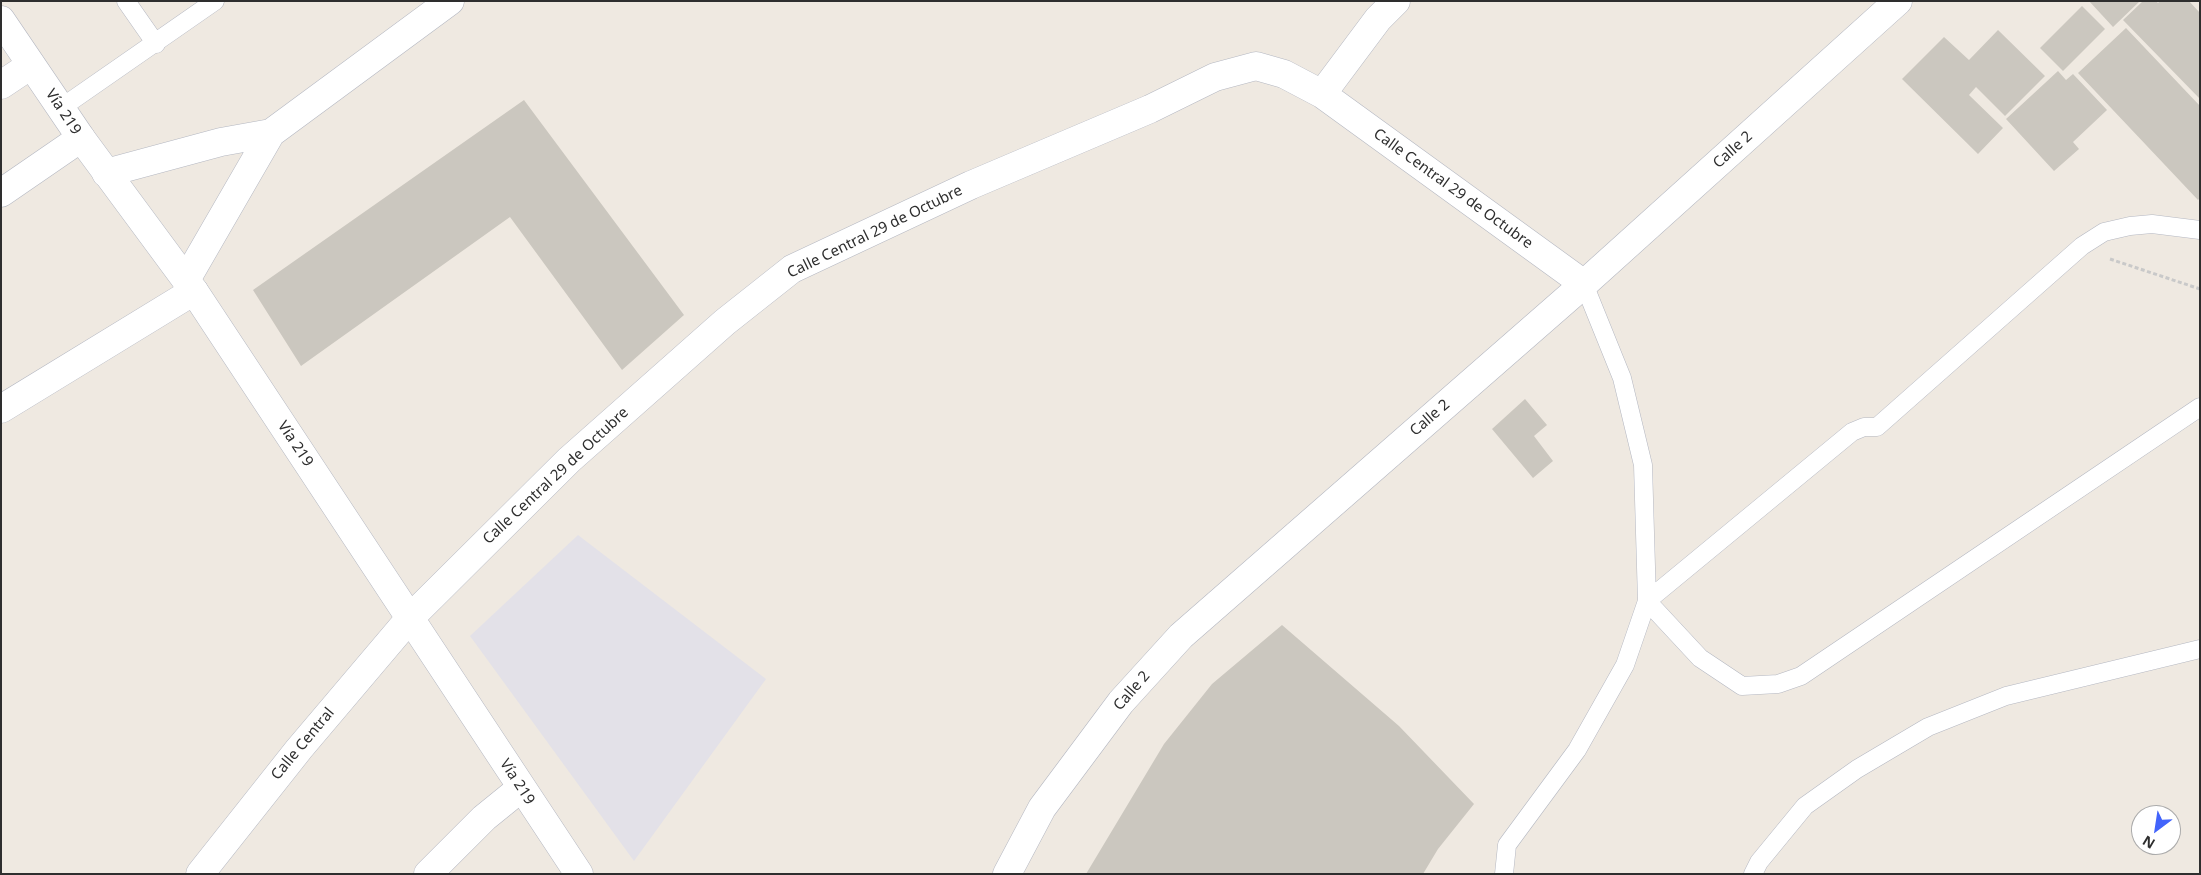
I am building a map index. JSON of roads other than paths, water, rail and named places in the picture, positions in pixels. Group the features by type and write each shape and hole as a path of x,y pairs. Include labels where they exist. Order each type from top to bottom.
{"street":[{"path":"1,409 190,286 271,133 450,1"},
{"path":"1322,94 1378,19 1396,1"},
{"name":"Calle 2","path":"1007,874 1042,808 1121,702 1181,636 1584,284 1898,1"},
{"name":"Vía 219","path":"1,20 106,174 190,286 520,788 579,874"},
{"path":"1,85 31,65"},
{"name":"Calle Central 29 de Octubre","path":"410,618 569,460 725,322 792,269 971,185 1150,109 1215,77 1256,66 1284,74 1322,94 1584,284"},
{"path":"106,174 221,142 271,133"},
{"path":"1,193 81,138"},
{"name":"Calle Central","path":"200,874 299,749 410,618"},
{"path":"428,874 484,818 520,788"}],"lane":[{"path":"126,1 156,44"},
{"path":"61,108 156,44 215,1"},
{"path":"1647,601 1852,432 1864,427 1877,427 2082,246 2104,232 2130,226 2152,224 2200,230"},
{"path":"1504,874 1508,845 1577,750 1625,665 1647,601 1642,465 1622,378 1584,284"},
{"path":"1647,601 1700,658 1742,686 1778,684 1801,676 2200,407"},
{"path":"1752,874 1759,862 1805,806 1857,769 1928,727 2006,696 2200,650"}]}
